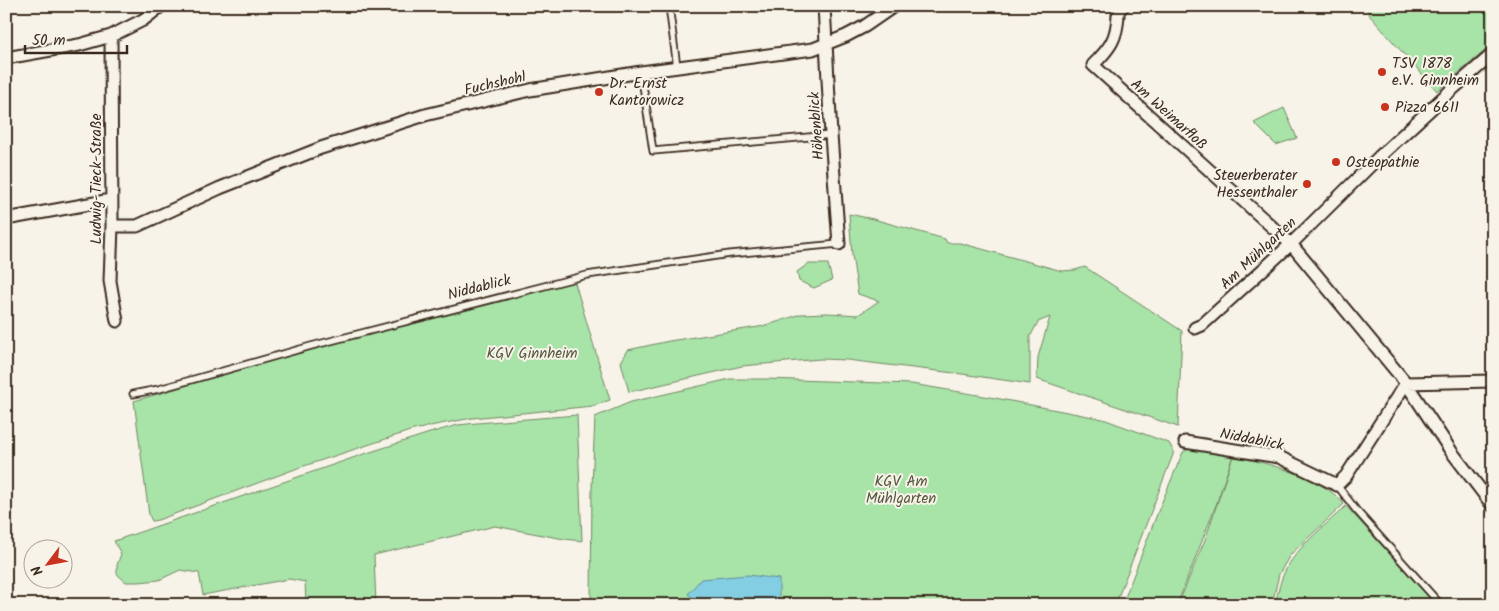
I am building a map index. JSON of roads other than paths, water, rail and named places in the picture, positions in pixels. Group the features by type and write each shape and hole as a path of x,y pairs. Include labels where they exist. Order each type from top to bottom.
{"street":[{"path":"6,58 79,45 111,36 143,20 162,6"},
{"name":"Höhenblick","path":"824,6 839,244"},
{"name":"Fuchshohl","path":"112,226 137,226 220,188 321,148 425,115 530,90 641,72 813,49 865,26 894,6"},
{"name":"Am Weimarfloß","path":"1118,15 1117,31 1111,44 1107,51 1093,65 1291,244 1406,383 1452,451 1493,506"},
{"name":"Ludwig-Tieck-Straße","path":"111,36 112,226 110,281 117,321"},
{"name":"Am Mühlgarten","path":"1195,328 1202,325 1291,244 1448,92 1493,54"},
{"path":"6,219 111,200"},
{"path":"1337,485 1346,476 1406,383 1493,380"},
{"name":"Niddablick","path":"1185,442 1279,457 1337,485"}],"lane":[{"path":"669,6 677,67"},
{"path":"1118,15 1127,6"},
{"path":"641,72 653,151 831,135"},
{"name":"Niddablick","path":"133,394 159,389 311,346 593,274 730,254 839,244"},
{"path":"1337,485 1356,510 1442,605"}],"water":[{"path":"748,575 779,579 779,597 773,605 702,605 688,594 701,579"}],"place":[{"name":"TSV 1878 e.V. Ginnheim","path":"1382,72"},
{"name":"Dr. Ernst Kantorowicz","path":"599,92"},
{"name":"Pizza 6611","path":"1385,107"},
{"name":"Osteopathie","path":"1336,162"},
{"name":"Steuerberater Hessenthaler","path":"1307,184"}],"park label":[{"name":"KGV Ginnheim","path":"532,353"},
{"name":"KGV Am Mühlgarten","path":"901,490"}]}
